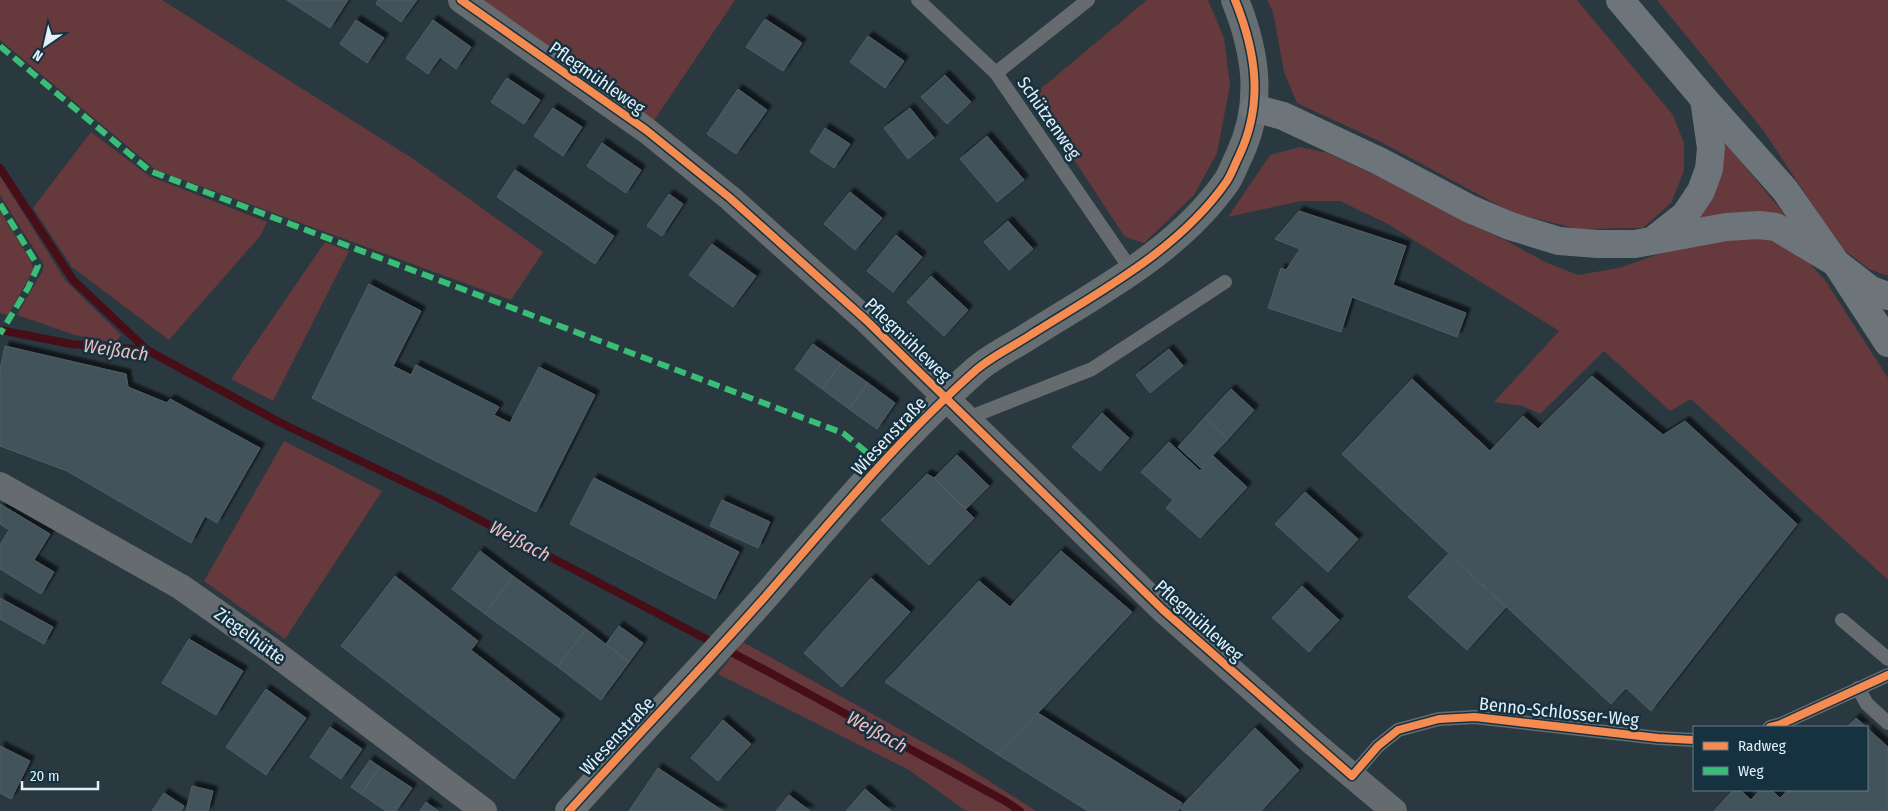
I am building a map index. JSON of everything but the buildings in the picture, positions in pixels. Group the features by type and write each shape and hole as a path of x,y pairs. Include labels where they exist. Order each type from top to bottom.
{"main road":[{"path":"1620,0 1785,190 1836,263 1888,343"},
{"path":"1655,239 1685,215 1701,191 1709,168 1711,148 1704,99"},
{"path":"1254,108 1291,120 1379,161 1470,209 1510,226 1559,241 1635,244 1726,227 1759,225 1776,227 1836,263 1871,290 1888,296"}],"street":[{"name":"Pflegmühleweg","path":"461,0 646,130 730,198 866,320 1163,610 1394,811"},
{"name":"Wiesenstraße","path":"569,811 734,631 881,464 946,398 979,368 1132,271 1168,245 1200,213 1228,179 1245,144 1254,108 1255,66 1246,28 1235,0"},
{"name":"Ziegelhütte","path":"0,485 181,587 272,651 484,811"}],"lane":[{"name":"Schützenweg","path":"918,0 996,74 1132,271"},
{"path":"996,74 1088,0"},
{"path":"968,418 1092,369 1225,282"},
{"path":"1842,620 1888,659"},
{"path":"1773,726 1888,675"},
{"path":"1858,688 1868,704 1888,723"},
{"name":"Benno-Schlosser-Weg","path":"1352,776 1378,746 1398,730 1439,719 1476,716 1658,738 1693,740"}],"shaded area":[{"path":"0,0 162,0 415,160 543,252 511,300 156,170 0,40"},
{"path":"482,0 735,0 653,122"},
{"path":"1147,0 1208,0 1224,38 1230,85 1217,153 1194,195 1144,243 1125,237 1032,96"},
{"path":"1267,0 1577,0 1673,115 1684,143 1684,171 1671,203 1643,228 1578,229 1513,213 1381,142 1297,103 1284,72 1273,12"},
{"path":"1657,0 1888,0 1888,276 1869,269 1841,248 1763,130"},
{"path":"91,132 149,176 267,222 261,235 169,340 72,267 33,208"},
{"path":"1717,133 1798,230 1748,214 1724,214 1696,221 1718,186 1720,179 1721,163"},
{"path":"1300,147 1328,153 1507,241 1545,262 1578,275 1619,268 1670,250 1748,234 1774,239 1803,256 1825,280 1888,378 1888,580 1691,399 1670,411 1604,351 1540,414 1523,406 1494,402 1559,331 1388,224 1340,201 1301,201 1228,217 1270,155"},
{"path":"0,176 65,280 121,335 115,343 75,335 17,315 42,272 44,265 0,195"},
{"path":"0,211 34,269 8,315 0,313"},
{"path":"325,242 349,251 273,401 231,379"},
{"path":"284,441 382,491 285,639 204,581"},
{"path":"743,642 964,765 1036,811 966,811 909,770 718,674"}],"waterway":[{"path":"0,168 73,280 147,350"},
{"name":"Weißach","path":"0,330 71,344 147,350 281,423 440,499 767,671 1020,811"}],"marked path":[{"path":"0,46 150,171 843,433 881,464"},
{"path":"0,204 38,266 28,288 0,334"}],"cycle path":[{"path":"461,0 646,130 730,198 866,320 1163,610 1352,776 1378,746 1398,730 1439,719 1475,717 1658,738 1693,740"},
{"path":"569,811 740,625 866,481 947,396 989,360 1138,267 1186,228 1208,206 1230,175 1247,136 1252,117 1254,97 1252,58 1248,39 1235,0"},
{"path":"1774,726 1888,675"}]}
